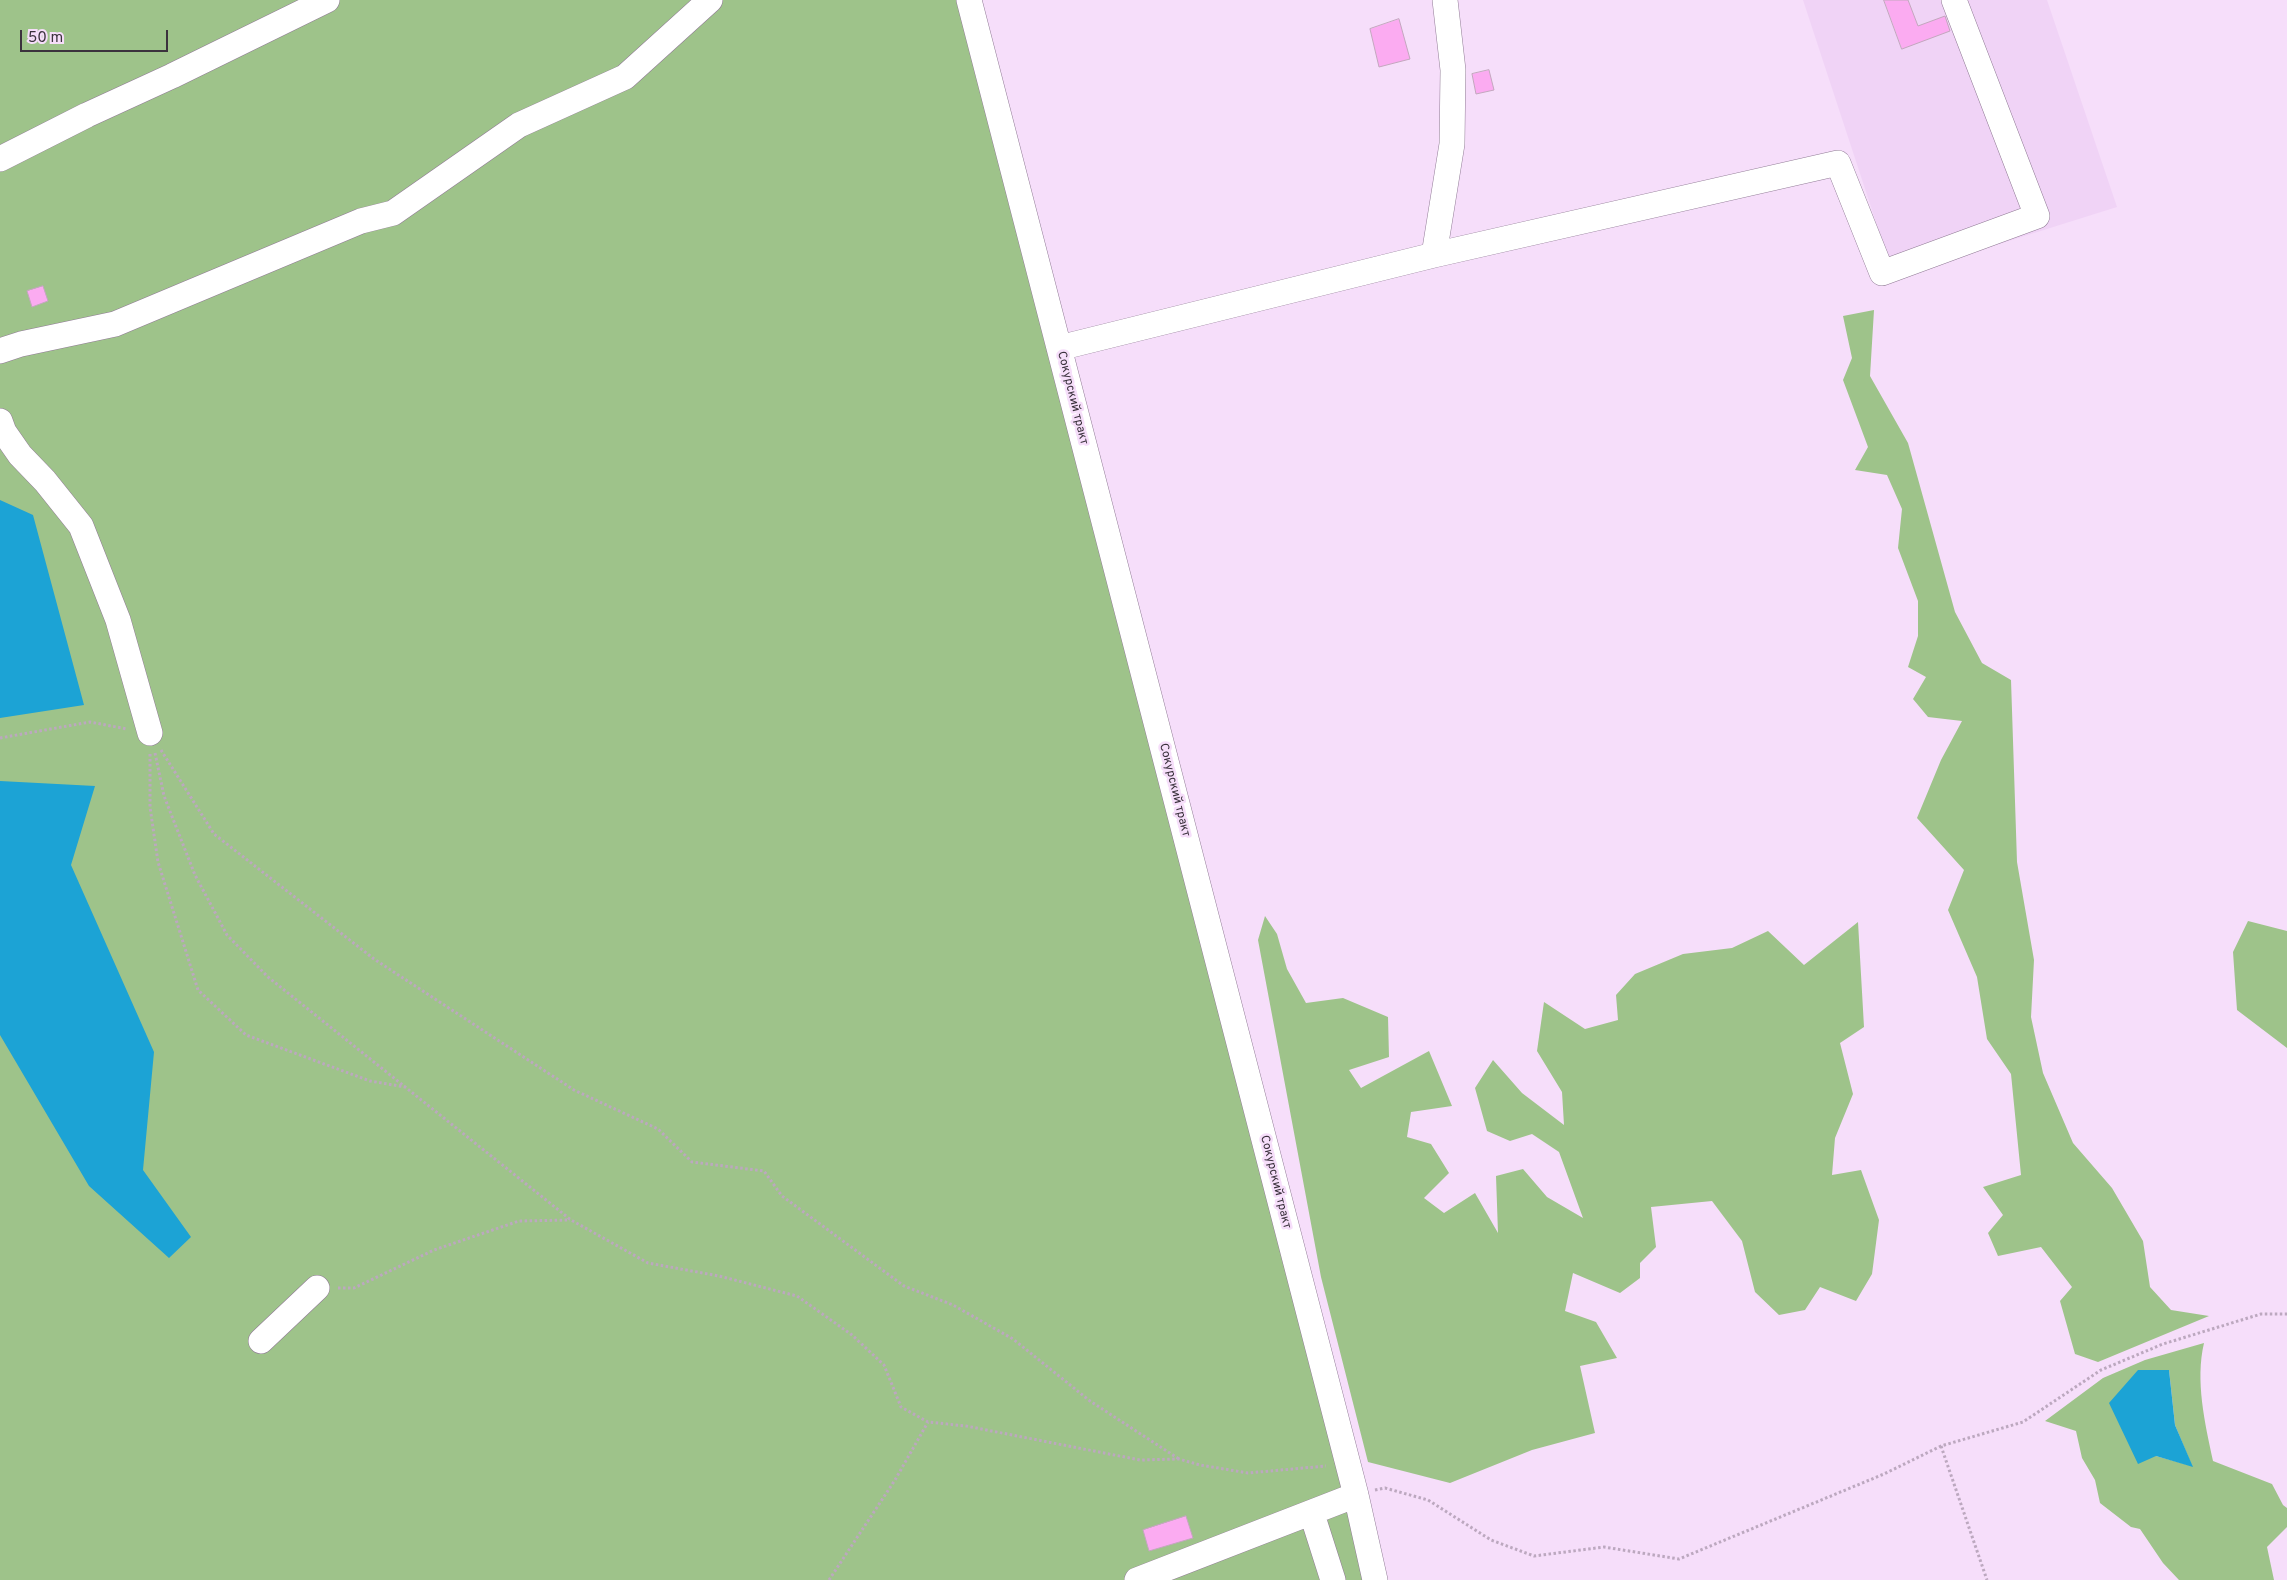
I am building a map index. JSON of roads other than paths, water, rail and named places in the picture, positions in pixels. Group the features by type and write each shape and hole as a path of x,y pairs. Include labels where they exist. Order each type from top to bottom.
{"street":[{"path":"0,159 87,115 172,76 327,0"},
{"path":"0,352 21,344 115,324 361,221 392,213 519,125 625,77 710,0"},
{"name":"Сокурский тракт","path":"969,0 1356,1496 1375,1580"},
{"path":"1434,255 1452,144 1453,70 1446,0"},
{"path":"1059,348 1434,255 1838,163 1882,273 2037,216 1954,0"},
{"path":"0,421 4,432 20,455 45,481 81,526 118,620 150,733"},
{"path":"261,1341 317,1288"},
{"path":"1137,1580 1356,1496"},
{"path":"1312,1514 1333,1580"}],"water":[{"path":"0,500 33,515 84,705 0,718"},
{"path":"0,781 95,786 71,865 154,1052 143,1170 191,1237 169,1258 89,1186 0,1035"},
{"path":"2138,1370 2169,1370 2175,1425 2193,1467 2156,1456 2138,1464 2109,1403"}]}
